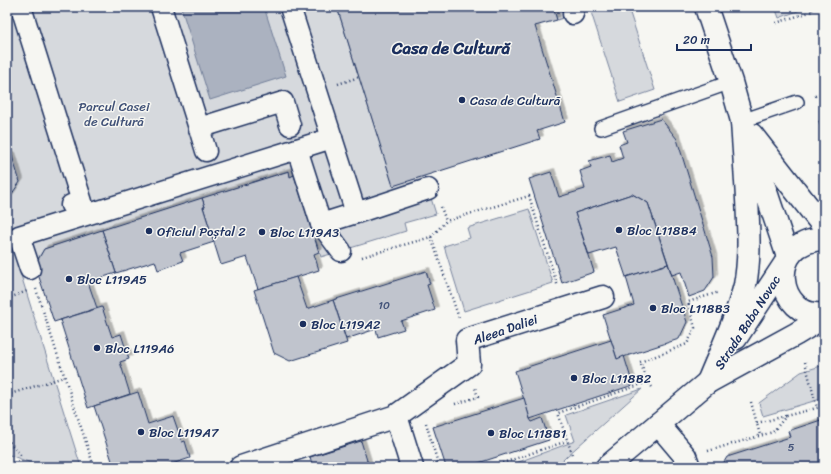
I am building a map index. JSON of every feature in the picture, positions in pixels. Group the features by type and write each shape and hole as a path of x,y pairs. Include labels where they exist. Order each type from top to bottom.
{"main road":[{"path":"706,7 787,260 783,280 785,289 795,304 803,310 824,315"},
{"path":"742,121 824,227"},
{"path":"708,382 737,312 746,278 748,230 742,121"},
{"name":"Strada Baba Novac","path":"708,382 795,249 814,239 824,239"},
{"name":"Aleea Daliei","path":"241,467 290,459 396,416 468,364 467,340 603,297"},
{"name":"Strada Baba Novac","path":"607,467 708,382 796,334 824,315"},
{"path":"396,416 412,467"},
{"path":"658,424 684,456 688,467"}],"street":[{"path":"21,7 22,34 82,202 71,206"},
{"path":"161,7 206,151"},
{"path":"290,7 309,93 332,138 356,213"},
{"path":"200,128 283,102 290,125"},
{"path":"30,269 19,236 332,138"},
{"path":"297,149 321,224 341,251"},
{"path":"321,224 428,189"}],"lane":[{"path":"602,128 731,82"},
{"path":"742,121 797,102"}],"path":[{"path":"776,23 813,11 811,7"},
{"path":"341,251 345,263 431,237 446,221 529,196 555,277"},
{"path":"431,237 454,303"},
{"path":"30,269 94,467"},
{"path":"652,388 640,362 687,344 696,328 688,302 723,291"},
{"path":"7,298 18,295"},
{"path":"805,362 817,408"},
{"path":"451,406 478,397 468,364"},
{"path":"7,395 64,377"},
{"path":"572,454 558,413 648,382"},
{"path":"752,402 760,435"},
{"path":"757,423 824,406"},
{"path":"705,451 773,432 786,416"},
{"path":"426,422 439,467"},
{"path":"7,439 22,456"},
{"path":"493,467 567,440"}],"green space":[{"name":"Parcul Casei de Cultură","path":"7,7 337,7 393,185 424,176 436,214 404,223 406,231 321,257 295,175 290,177 288,171 44,249 35,264 20,272 81,467 42,467 7,454"},
{"path":"553,7 628,7 655,90 620,102 590,9 557,20"},
{"path":"775,7 806,7 806,8 779,18"},
{"path":"529,209 553,283 464,311 444,246 470,238 467,228"},
{"path":"824,366 824,398 763,416 759,403 801,372"},
{"path":"642,389 556,467 505,467 575,441 566,415"}],"shaded area":[{"path":"181,7 264,7 286,76 210,100"}],"building":[{"name":"Casa de Cultură","path":"337,7 553,7 557,20 535,26 565,122 537,131 540,139 393,186"},
{"path":"661,119 677,139 713,257 714,277 705,291 689,297 681,272 672,275 648,203 632,194 575,213 594,272 562,283 529,179 551,172 559,197 585,189 580,171 591,167 589,161 610,155 612,162 623,158 619,145 627,142 623,131"},
{"path":"824,119 824,137 819,121"},
{"path":"7,153 12,156 20,182 7,199"},
{"name":"Bloc L119A3","path":"289,171 290,177 294,175 319,252 314,254 319,270 258,289 247,257 221,265 203,207 205,207 202,198"},
{"name":"Bloc L118B4","path":"632,194 648,203 668,264 626,277 616,247 589,255 575,213"},
{"path":"202,198 205,207 203,207 214,242 180,253 183,261 158,270 155,261 116,273 102,230"},
{"name":"Bloc L119A5","path":"102,230 116,273 88,282 97,308 54,322 35,265 44,249"},
{"name":"Bloc L118B3","path":"668,264 687,322 679,339 617,359 603,315 634,305 626,277"},
{"path":"426,271 430,284 427,285 435,310 401,321 404,329 378,337 376,329 346,339 333,300"},
{"name":"Bloc L119A2","path":"296,277 307,309 333,300 347,343 290,361 274,353 254,290"},
{"name":"Bloc L119A6","path":"102,307 112,337 121,334 129,359 120,362 130,394 88,408 60,320"},
{"name":"Bloc L118B2","path":"611,340 617,359 624,356 633,385 530,419 515,371"},
{"name":"Bloc L119A7","path":"138,392 148,424 173,416 182,442 185,441 190,458 163,467 114,467 94,406"},
{"name":"Bloc L118B1","path":"524,398 530,419 532,422 542,418 549,440 466,467 446,467 433,427"},
{"path":"824,419 824,467 721,467 727,457 790,437 788,431"},
{"path":"361,441 369,467 313,467 310,457"}],"place":[{"name":"Casa de Cultură","path":"462,100"},
{"name":"Bloc L118B4","path":"619,230"},
{"name":"Oficiul Poștal 2","path":"149,231"},
{"name":"Bloc L119A3","path":"262,232"},
{"name":"Bloc L119A5","path":"69,279"},
{"name":"Bloc L118B3","path":"653,308"},
{"name":"Bloc L119A2","path":"303,324"},
{"name":"Bloc L119A6","path":"97,348"},
{"name":"Bloc L118B2","path":"574,378"},
{"name":"Bloc L119A7","path":"141,432"},
{"name":"Bloc L118B1","path":"491,433"}],"district":[{"name":"Casa de Cultură","path":"451,48"}]}
